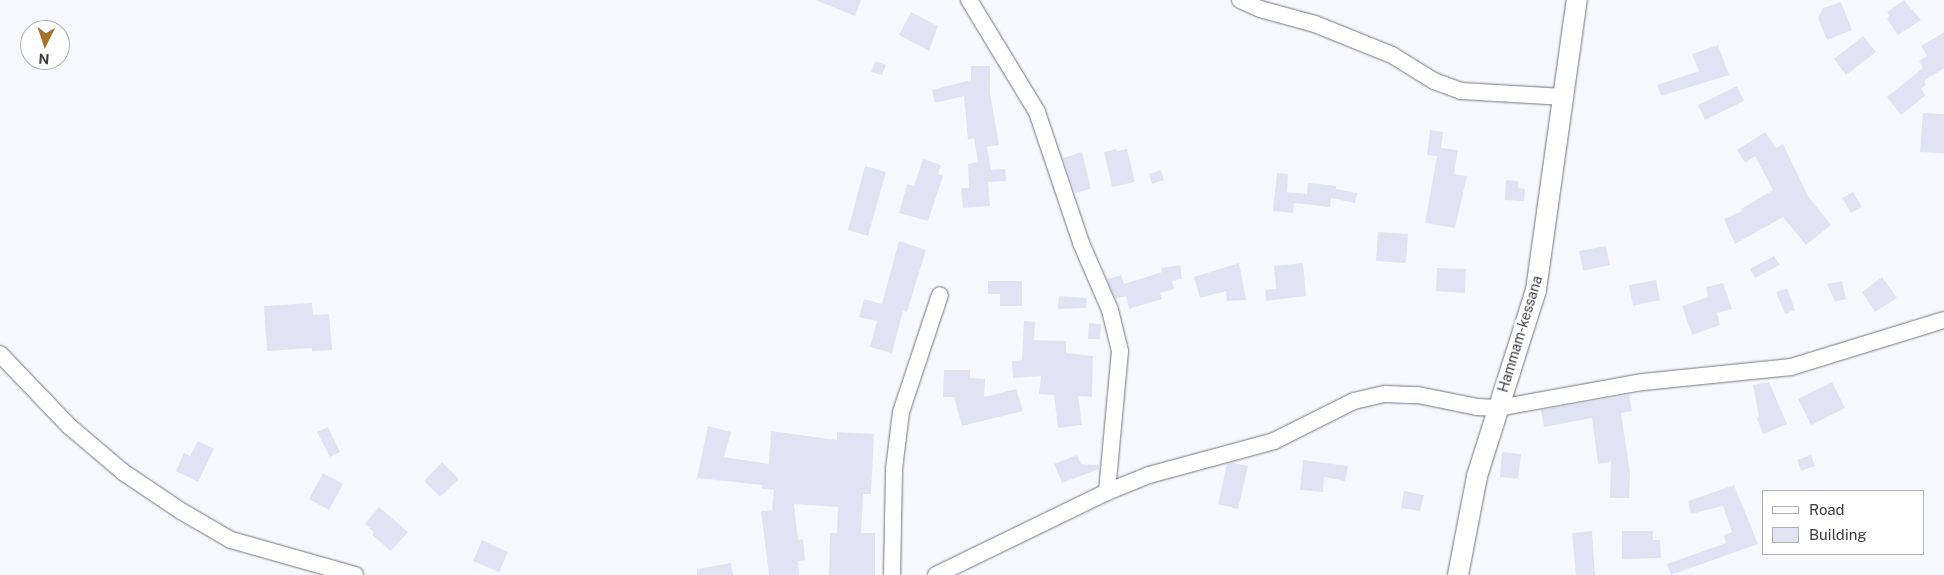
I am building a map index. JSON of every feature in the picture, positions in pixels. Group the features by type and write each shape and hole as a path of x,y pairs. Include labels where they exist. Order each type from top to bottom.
{"street":[{"path":"969,0 1037,112 1080,243 1110,310 1120,351 1107,492"},
{"path":"1240,0 1260,9 1315,24 1384,52 1434,81 1461,91 1565,97"},
{"name":"Hammam-kessana","path":"1458,575 1476,476 1536,290 1565,97 1577,0"},
{"path":"892,575 894,469 901,412 940,294"},
{"path":"936,575 1107,492 1148,475 1274,441 1354,401 1385,394 1418,395 1476,407 1498,408 1643,382 1790,367 1944,320"},
{"path":"0,354 69,426 123,472 181,511 231,540 355,575"}],"building":[{"path":"815,0 861,0 855,16"},
{"path":"1904,0 1921,20 1898,35 1887,19 1890,16 1887,12"},
{"path":"1841,2 1852,30 1827,40 1818,18 1823,8"},
{"path":"911,12 938,26 929,51 899,35"},
{"path":"1944,32 1944,68 1924,81 1926,84 1921,89 1926,95 1901,115 1887,97 1923,68 1919,61 1927,56 1921,46"},
{"path":"1863,36 1876,52 1846,75 1834,59"},
{"path":"1718,45 1729,75 1661,96 1657,85 1699,71 1692,54"},
{"path":"875,61 886,65 882,75 871,72"},
{"path":"971,66 990,66 990,93 999,145 987,147 991,170 1005,169 1006,181 988,182 990,206 963,208 961,188 969,188 968,164 978,162 974,138 968,140 964,96 935,103 932,90 971,80"},
{"path":"1737,86 1744,101 1705,120 1698,105"},
{"path":"1923,113 1944,114 1944,153 1920,152"},
{"path":"1430,130 1443,132 1441,148 1458,150 1454,174 1467,176 1455,228 1425,223 1437,156 1427,155"},
{"path":"1765,132 1776,148 1783,144 1808,196 1831,225 1806,245 1783,217 1735,244 1724,219 1742,211 1741,209 1773,190 1755,156 1745,163 1737,150"},
{"path":"1116,149 1117,151 1127,149 1135,182 1112,187 1104,152"},
{"path":"1082,152 1091,189 1075,193 1063,158"},
{"path":"923,159 941,165 938,174 943,176 928,221 899,213 907,184 914,186"},
{"path":"865,166 886,172 868,236 848,230"},
{"path":"1161,170 1164,180 1152,184 1149,174"},
{"path":"1277,173 1288,174 1287,192 1307,194 1308,183 1336,186 1336,189 1357,193 1355,203 1331,198 1330,207 1294,203 1293,213 1273,211"},
{"path":"1506,180 1518,181 1518,188 1525,189 1524,201 1505,200"},
{"path":"1853,192 1862,207 1851,213 1842,198"},
{"path":"1378,232 1408,234 1406,263 1376,261"},
{"path":"899,241 926,250 907,312 903,311 892,353 870,347 877,321 859,317 864,299 882,304"},
{"path":"1606,246 1610,265 1583,271 1579,251"},
{"path":"1774,256 1780,265 1755,278 1750,269"},
{"path":"1239,263 1246,300 1227,301 1226,291 1200,298 1194,277"},
{"path":"1303,263 1306,296 1266,301 1265,290 1276,289 1274,266"},
{"path":"1180,265 1182,279 1172,281 1174,289 1160,293 1162,299 1129,309 1126,296 1116,299 1107,279 1121,275 1124,284 1162,272 1161,268"},
{"path":"1437,268 1466,269 1465,293 1436,291"},
{"path":"1882,277 1897,298 1875,312 1862,292"},
{"path":"1656,280 1660,300 1633,306 1629,285"},
{"path":"988,281 1022,281 1022,306 1000,306 1000,294 988,294"},
{"path":"1842,281 1846,299 1835,302 1827,284"},
{"path":"1723,283 1732,309 1717,313 1720,325 1692,335 1682,306 1708,297 1706,287"},
{"path":"1787,288 1795,310 1785,314 1776,292"},
{"path":"1059,296 1087,298 1086,308 1058,309"},
{"path":"312,303 313,315 329,314 332,350 312,351 312,348 267,351 264,306"},
{"path":"1024,321 1035,322 1034,340 1066,341 1066,353 1093,356 1092,397 1078,396 1082,425 1058,428 1054,395 1039,394 1041,376 1013,378 1012,361 1022,360"},
{"path":"1089,323 1101,324 1100,339 1088,339"},
{"path":"944,370 970,370 970,378 985,379 984,397 1016,389 1023,411 962,426 954,397 943,397"},
{"path":"1769,382 1787,424 1763,434 1757,418 1759,417 1753,385"},
{"path":"1832,382 1845,408 1811,425 1798,399"},
{"path":"1629,395 1632,411 1621,413 1630,473 1629,498 1610,498 1611,462 1598,464 1592,418 1544,427 1541,410"},
{"path":"708,426 731,432 724,457 769,464 771,431 837,440 837,432 874,434 871,494 863,494 861,533 875,533 875,575 829,575 830,533 837,533 838,507 794,504 798,540 803,539 805,560 798,561 799,575 769,575 761,511 772,510 774,490 762,489 762,485 697,478"},
{"path":"328,427 340,452 330,457 317,432"},
{"path":"198,441 214,449 198,482 176,471 184,453 190,456"},
{"path":"1502,452 1521,454 1518,479 1500,477"},
{"path":"1077,455 1081,464 1099,465 1099,469 1062,483 1054,464"},
{"path":"1811,455 1815,466 1801,471 1797,460"},
{"path":"1303,460 1348,466 1345,481 1324,477 1323,492 1300,490"},
{"path":"442,462 459,479 440,497 424,481"},
{"path":"1233,463 1248,466 1238,509 1218,504 1227,464"},
{"path":"323,473 343,484 329,510 309,499"},
{"path":"1734,485 1758,544 1671,575 1667,564 1726,543 1724,535 1732,532 1723,506 1691,514 1688,501"},
{"path":"1404,491 1424,495 1420,511 1401,508"},
{"path":"379,507 408,532 391,551 372,535 374,532 365,524"},
{"path":"1592,531 1595,575 1576,575 1572,533"},
{"path":"1622,531 1653,531 1653,540 1660,540 1661,558 1622,559"},
{"path":"482,540 508,552 499,572 473,561"},
{"path":"731,563 733,575 697,575 697,569"}]}
